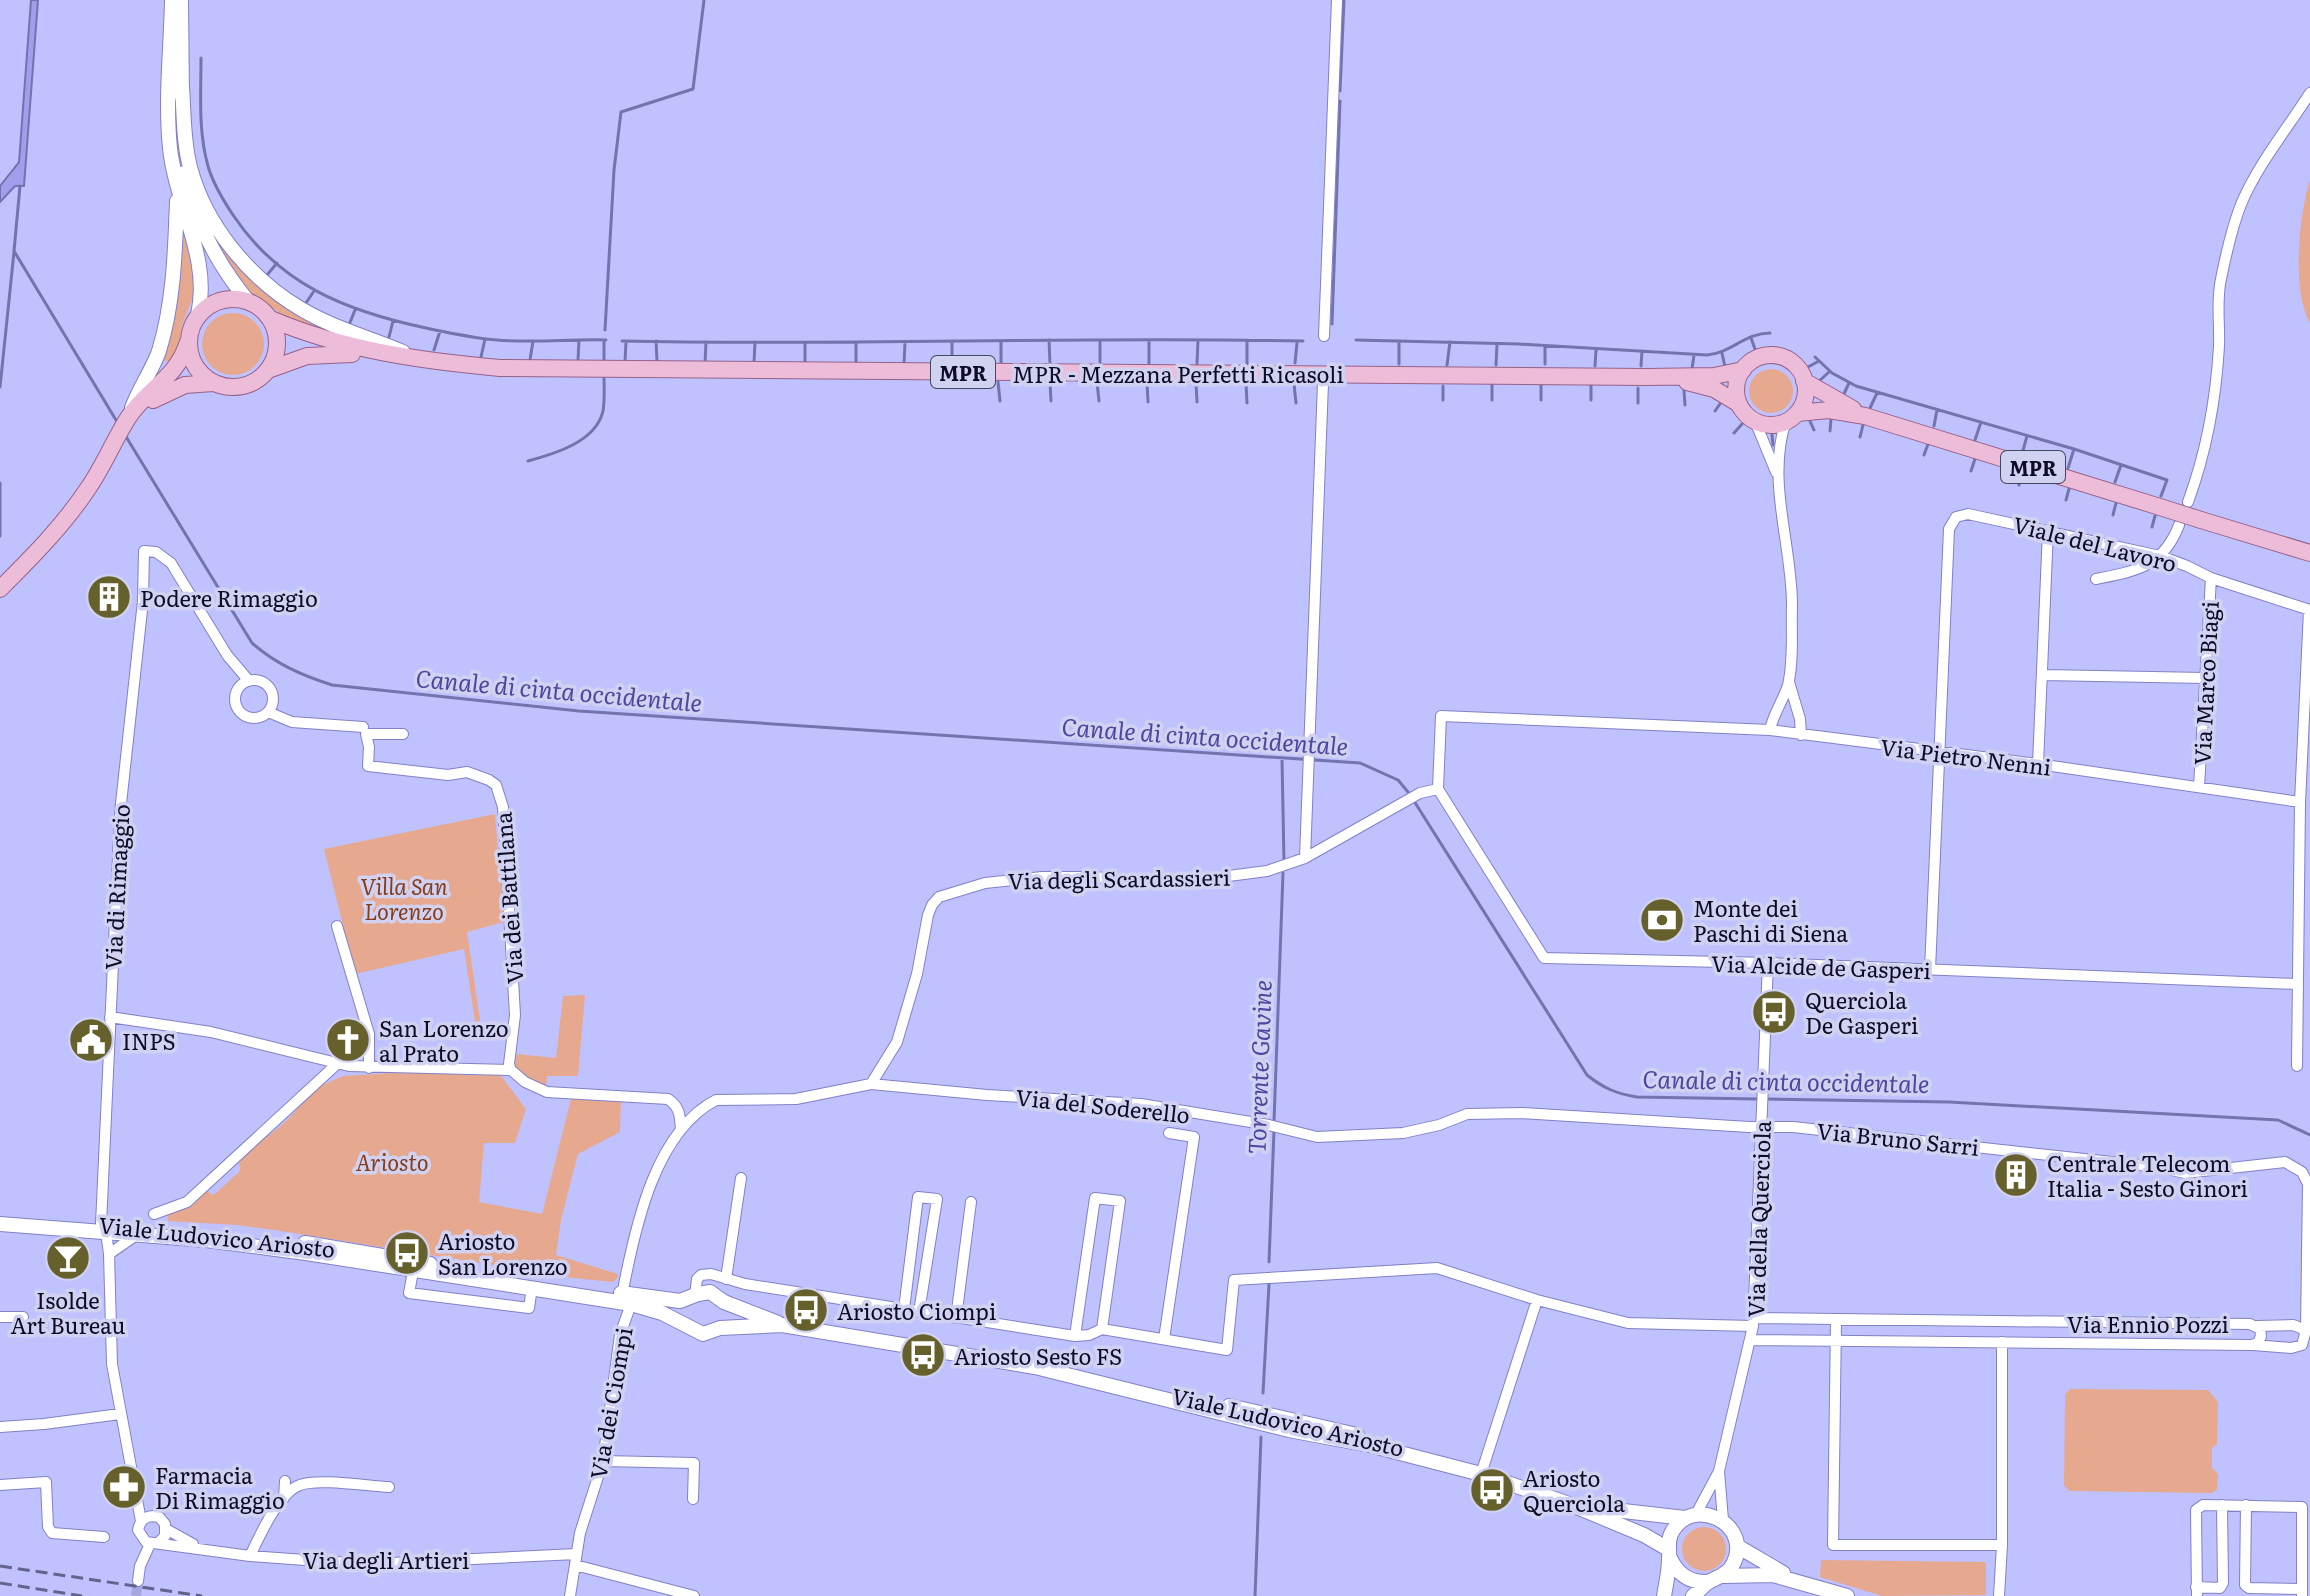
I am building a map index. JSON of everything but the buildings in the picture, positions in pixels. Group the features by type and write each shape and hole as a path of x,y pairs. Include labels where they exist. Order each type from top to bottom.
{"main road":[{"path":"0,589 60,527 89,486 129,417 175,371 198,315 216,301 232,298 247,300 261,308 271,319 277,349 268,370 257,380 243,386 228,387 213,383 185,385 129,417"},
{"name":"MPR - Mezzana Perfetti Ricasoli","path":"271,319 330,342 400,356 500,368 1670,377 1714,376 1743,370"},
{"path":"188,342 190,356 197,369 213,383"},
{"name":"MPR - Mezzana Perfetti Ricasoli","path":"268,370 318,355 400,356"},
{"path":"1774,355 1791,362 1800,370 1804,381 1804,401 1791,417 1765,424 1755,421 1739,404 1736,387 1743,370 1757,358 1774,355"},
{"name":"MPR - Mezzana Perfetti Ricasoli","path":"1670,377 1714,389 1739,404"},
{"path":"1804,381 1865,416"},
{"name":"MPR","path":"1791,417 1829,410 1865,416 2310,553"}],"street":[{"path":"172,0 170,147 177,189 200,266 202,291 198,315"},
{"path":"181,0 180,145 187,187 217,260 247,300"},
{"path":"1324,336 1337,0"},
{"name":"MPR","path":"182,87 187,150 196,186 228,242 271,287 300,308 417,358"},
{"path":"2188,502 2198,474 2214,399 2220,283 2232,232 2258,171 2310,93"},
{"path":"129,417 158,355 169,309 177,189"},
{"path":"1305,858 1323,383"},
{"path":"1791,417 1779,443 1778,477 1792,602 1789,680 1800,719 1801,735"},
{"path":"1755,421 1778,477"},
{"name":"Viale del Lavoro","path":"1939,753 1949,529 1956,517 1968,514 2160,556 2211,578 2309,610"},
{"path":"2096,579 2133,571 2160,556 2172,543 2179,525"},
{"path":"2038,764 2048,530"},
{"name":"Via di Rimaggio","path":"155,1543 139,1535 146,1519 138,1500 112,1364 109,1254 104,1228 120,813 143,601 144,551 156,552 171,563 227,655 249,681"},
{"name":"Via Marco Biagi","path":"2199,787 2211,578"},
{"path":"2297,1066 2300,802 2309,610"},
{"path":"2043,675 2205,678"},
{"path":"1770,730 1789,680"},
{"path":"249,681 261,681 270,689 273,701 268,712 251,717 237,705 239,688 249,681"},
{"path":"268,712 292,722 363,727"},
{"name":"Via Pietro Nenni","path":"1438,789 1441,716 1770,730 2300,802"},
{"name":"Via dei Battilana","path":"403,734 366,734 368,766 448,775 467,772 489,780 499,791 503,807 515,1015 509,1064 511,1070"},
{"path":"1930,970 1939,753"},
{"name":"Via degli Scardassieri","path":"871,1084 897,1042 917,974 928,915 939,897 985,883 1042,877 1096,877 1135,882 1222,879 1267,871 1305,858 1420,793 1438,789"},
{"name":"Via Alcide de Gasperi","path":"1438,789 1544,958 1768,963 2297,984"},
{"path":"337,926 369,1034 369,1068"},
{"name":"Via della Querciola","path":"1664,1596 1672,1531 1691,1516 1719,1471 1751,1340 1768,963"},
{"path":"110,1017 211,1032 369,1068 511,1070 525,1082 547,1092 668,1099 680,1111 681,1130"},
{"path":"154,1214 187,1202 338,1063"},
{"path":"681,1130 704,1106 716,1100 796,1099 871,1084"},
{"name":"Via del Soderello","path":"871,1084 987,1095 1141,1104 1317,1137 1403,1133 1439,1125 1467,1114 1522,1113 1762,1127"},
{"name":"Via Bruno Sarri","path":"1762,1127 1793,1127 2158,1167 2185,1173 2285,1162 2302,1172 2308,1184 2306,1330"},
{"name":"Via dei Ciompi","path":"570,1596 575,1560 603,1461 632,1245 649,1186 681,1130"},
{"path":"690,1327 686,1307 694,1295 697,1279 701,1275 711,1274 919,1312 1075,1336 1089,1335 1102,1329 1164,1339 1194,1137 1169,1133"},
{"path":"726,1279 741,1178"},
{"path":"904,1309 918,1197 937,1199 919,1312"},
{"path":"1075,1336 1095,1198 1120,1201 1102,1329"},
{"path":"956,1318 971,1202"},
{"name":"Viale Ludovico Ariosto","path":"0,1216 306,1253 532,1287 626,1294 707,1334 720,1328 782,1325 943,1350 1292,1418 1409,1447 1460,1468 1572,1505 1644,1535 1669,1554"},
{"name":"Viale Ludovico Ariosto","path":"0,1224 277,1240 665,1301 680,1301 703,1292 713,1293 724,1302 782,1325"},
{"path":"109,1254 130,1238 150,1235"},
{"name":"Viale Ludovico Ariosto","path":"412,1270 412,1266 432,1264"},
{"name":"Via Ennio Pozzi","path":"1164,1339 1227,1350 1234,1280 1437,1268 1537,1300 1628,1323 1836,1320 2250,1324 2257,1326 2261,1336 2258,1343 2251,1345 1751,1340"},
{"path":"412,1270 409,1293 529,1308 532,1287"},
{"path":"1481,1474 1537,1300"},
{"path":"720,1328 726,1318 724,1302"},
{"path":"0,1317 23,1317"},
{"path":"1836,1320 1833,1545 2002,1545"},
{"path":"2251,1345 2291,1348 2302,1345 2307,1337 2306,1330 2293,1325 2257,1326"},
{"path":"1999,1596 2002,1342"},
{"path":"0,1427 120,1414"},
{"path":"603,1461 689,1462 695,1465 693,1499"},
{"name":"Via della Querciola","path":"1719,1471 1723,1520 1733,1532 1737,1546"},
{"path":"284,1498 285,1481"},
{"path":"0,1485 46,1482 48,1527 52,1533 104,1537"},
{"path":"250,1556 261,1532 284,1498 300,1485 313,1482 389,1487"},
{"name":"Viale Ludovico Ariosto","path":"1572,1505 1691,1516"},
{"path":"2222,1505 2223,1583 2220,1588 2196,1592 2196,1510 2203,1505 2222,1505 2246,1505 2302,1507 2302,1592 2249,1588 2245,1585 2246,1505"},
{"path":"1691,1516 1715,1516 1723,1520"},
{"name":"Via di Rimaggio","path":"146,1519 159,1517 166,1529"},
{"path":"138,1581 140,1566 155,1543 165,1536 166,1529"},
{"name":"Via degli Artieri","path":"166,1529 198,1547"},
{"name":"Via degli Artieri","path":"155,1543 250,1556 392,1563 575,1560 694,1596"},
{"path":"1693,1596 1734,1563 1737,1546 1797,1580"},
{"path":"1669,1554 1680,1574 1699,1582 1773,1575 1847,1596"}],"green space":[{"path":"2310,179 2310,324 2300,292 2299,252"},
{"path":"201,205 224,245 344,334 323,333 284,316 245,288 225,265"},
{"path":"179,227 183,227 193,274 193,297 182,325 179,349 173,364 162,359"},
{"path":"227,313 239,313 255,322 262,332 262,356 255,366 239,375 227,375 207,361 202,350 202,338 216,318"},
{"path":"1771,369 1786,376 1793,391 1786,406 1771,413 1756,406 1749,391 1756,376"},
{"name":"Villa San Lorenzo","path":"495,814 504,922 467,932 481,1027 476,1028 464,949 355,974 324,849"},
{"path":"585,995 578,1076 547,1076 546,1089 534,1087 514,1068 517,1054 556,1058 563,996"},
{"name":"Ariosto","path":"499,1073 526,1109 515,1143 484,1143 479,1202 542,1214 572,1095 621,1100 620,1132 578,1154 561,1220 556,1255 618,1274 618,1277 613,1282 573,1278 281,1231 168,1221 167,1214 206,1189 212,1195 216,1193 240,1171 239,1159 283,1124 320,1086 343,1076"},
{"path":"2070,1389 2208,1390 2218,1402 2217,1444 2212,1448 2212,1468 2218,1474 2217,1489 2212,1493 2069,1491 2064,1485 2065,1394"},
{"path":"1704,1527 1719,1534 1726,1549 1719,1564 1704,1571 1689,1564 1682,1549 1689,1534"},
{"path":"1821,1560 1986,1562 1986,1595 1882,1596 1820,1577"}],"water":[{"path":"31,0 38,0 24,186 15,186 0,202 0,186 19,162"}],"waterway":[{"path":"605,330 614,170 621,112 693,89 704,0"},
{"path":"1340,91 1344,0"},
{"path":"201,58 201,126 213,179 229,209 252,239 294,277 317,291 369,313 444,332 511,341 606,340"},
{"path":"1332,324 1340,101"},
{"name":"Canale di cinta occidentale","path":"20,186 14,251 119,425"},
{"path":"0,387 14,252"},
{"path":"267,275 277,263"},
{"path":"306,303 314,291"},
{"path":"349,325 355,310"},
{"path":"389,337 393,321"},
{"path":"434,350 440,331"},
{"path":"1356,340 1519,344 1707,355 1723,351 1753,336 1770,333"},
{"path":"1751,338 1755,349"},
{"path":"481,357 485,339"},
{"path":"578,360 579,340"},
{"path":"1049,340 1050,364"},
{"path":"1100,340 1100,364"},
{"path":"1149,340 1149,364"},
{"path":"1197,364 1198,340"},
{"path":"1247,340 1247,365"},
{"path":"530,360 533,341"},
{"path":"622,341 1303,341"},
{"path":"656,341 657,361"},
{"path":"952,341 952,364"},
{"path":"1399,341 1399,364"},
{"path":"604,342 604,362"},
{"path":"625,362 626,342"},
{"path":"705,363 706,342"},
{"path":"754,362 755,342"},
{"path":"1001,342 1001,363"},
{"path":"1447,365 1450,342"},
{"path":"805,343 805,362"},
{"path":"856,343 856,362"},
{"path":"904,363 905,343"},
{"path":"1295,363 1297,343"},
{"path":"1496,365 1497,345"},
{"path":"1545,346 1545,364"},
{"path":"1595,366 1596,350"},
{"path":"1641,366 1642,351"},
{"path":"1722,353 1725,367"},
{"path":"1692,369 1694,355"},
{"path":"1815,357 1832,373 1856,386 2074,449 2167,480 2161,496"},
{"path":"1808,367 1819,361"},
{"path":"1817,383 1829,372"},
{"path":"528,461 573,445 592,431 603,411 604,374"},
{"path":"998,382 1000,401"},
{"path":"1050,382 1051,401"},
{"path":"1097,382 1099,401"},
{"path":"1147,383 1148,402"},
{"path":"1196,383 1197,402"},
{"path":"1842,398 1849,383"},
{"path":"1246,384 1247,403"},
{"path":"1294,384 1296,403"},
{"path":"1492,385 1492,400"},
{"path":"1541,385 1541,400"},
{"path":"1591,385 1591,400"},
{"path":"1443,386 1443,400"},
{"path":"1638,388 1638,403"},
{"path":"1684,391 1685,405"},
{"path":"1870,408 1877,393"},
{"path":"1715,411 1722,401"},
{"path":"1934,426 1937,410"},
{"path":"1809,419 1814,430"},
{"path":"1830,431 1831,419"},
{"path":"1975,440 1981,422"},
{"path":"1734,433 1742,424"},
{"path":"1860,437 1863,425"},
{"name":"Canale di cinta occidentale","path":"125,435 252,643 289,668 332,685 579,711 1360,763 1398,780 1408,792"},
{"path":"1772,435 1773,445"},
{"path":"2022,454 2027,436"},
{"path":"1924,455 1928,444"},
{"path":"2068,468 2074,449"},
{"path":"1971,471 1975,459"},
{"path":"2115,482 2121,465"},
{"path":"2019,485 2022,474"},
{"path":"0,483 0,536"},
{"path":"2066,500 2069,489"},
{"path":"2113,515 2116,503"},
{"path":"2152,527 2155,516"},
{"name":"Torrente Gavine","path":"1282,758 1284,862"},
{"name":"Canale di cinta occidentale","path":"1414,801 1587,1075 1610,1090 1637,1097 1758,1099"},
{"name":"Torrente Gavine","path":"1274,1122 1283,873"},
{"name":"Canale di cinta occidentale","path":"1766,1099 1949,1102 2278,1120 2310,1135"},
{"name":"Torrente Gavine","path":"1269,1262 1274,1130"},
{"name":"Torrente Gavine","path":"1263,1393 1269,1284"},
{"name":"Torrente Gavine","path":"1255,1596 1261,1437"}],"tunnel":[{"path":"136,1596 138,1581"}],"railway":[{"path":"0,1566 202,1596"},
{"path":"0,1583 82,1596"}],"place":[{"name":"Podere Rimaggio","path":"109,597"},
{"name":"Monte dei Paschi di Siena","path":"1662,920"},
{"name":"Querciola De Gasperi","path":"1774,1012"},
{"name":"INPS","path":"91,1040"},
{"name":"San Lorenzo al Prato","path":"348,1040"},
{"name":"Centrale Telecom Italia - Sesto Ginori","path":"2016,1175"},
{"name":"Ariosto San Lorenzo","path":"407,1253"},
{"name":"Isolde Art Bureau","path":"68,1258"},
{"name":"Ariosto Ciompi","path":"806,1310"},
{"name":"Ariosto Sesto FS","path":"923,1355"},
{"name":"Farmacia Di Rimaggio","path":"124,1487"},
{"name":"Ariosto Querciola","path":"1492,1490"}]}
